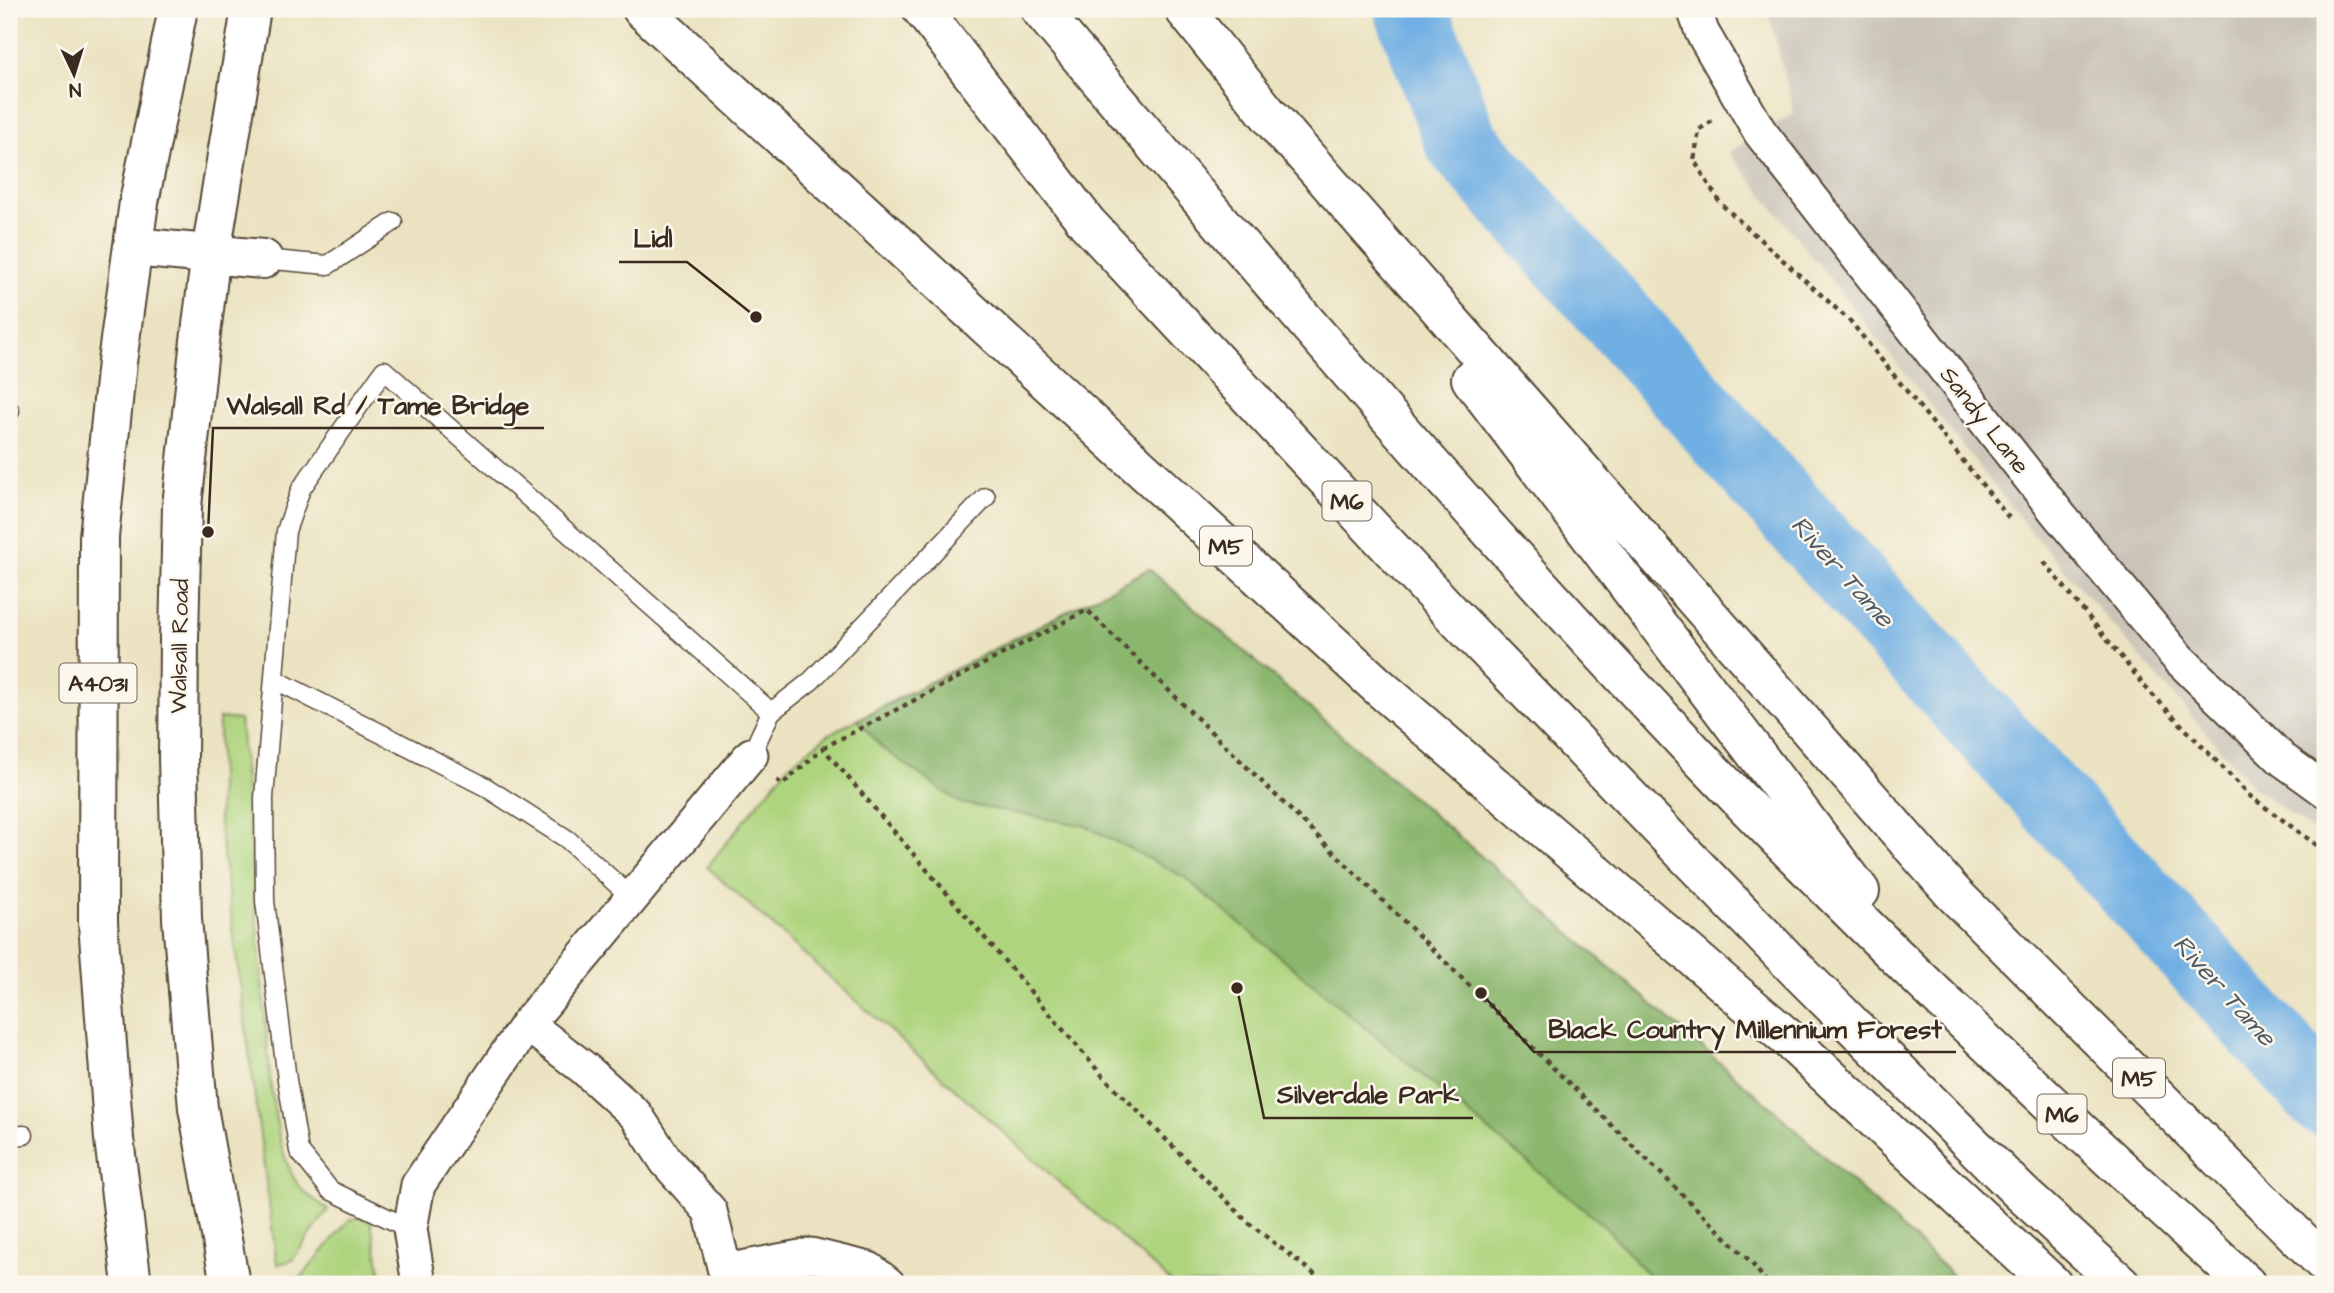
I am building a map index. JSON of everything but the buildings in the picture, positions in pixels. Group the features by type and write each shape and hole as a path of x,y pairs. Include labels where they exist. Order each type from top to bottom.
{"main road":[{"name":"A4031","path":"132,1284 114,1139 98,922 99,537 117,362 139,202 178,9"},
{"name":"Walsall Road","path":"230,1284 198,1108 182,919 178,758 182,506 211,253 251,9"},
{"name":"M5","path":"642,9 1378,686 1785,1036 2052,1284"},
{"name":"M6","path":"922,9 1087,223 1455,617 1798,971 2020,1192 2121,1284"},
{"name":"M6","path":"1040,9 1141,130 1506,550 1696,754 1880,940 2107,1157 2246,1284"},
{"name":"M5","path":"1184,9 1272,118 1942,999"},
{"name":"M5","path":"1272,118 1953,892 2325,1264"},
{"path":"133,247 263,259"}],"street":[{"name":"Sandy Lane","path":"1694,9 1702,32 1760,132 2059,515 2178,658 2282,759 2325,790"},
{"path":"419,1284 410,1229 418,1185 527,1024 751,755"},
{"path":"527,1024 585,1069 636,1115 667,1161 710,1211 726,1278 811,1255 869,1269 888,1284"}],"lane":[{"path":"263,259 328,265 393,222"},
{"path":"410,1229 330,1189 299,1151 287,1080 265,901 264,798 286,531 301,489 384,370 771,712"},
{"path":"751,755 771,712 811,681 986,497"},
{"path":"274,679 484,786 567,839 631,897"}],"path":[{"path":"751,755 782,785 823,748 1087,610 1750,1261 1768,1284"},
{"path":"823,748 1100,1073 1250,1224 1327,1284"}],"shaded area":[{"path":"1768,9 2325,9 2325,839 2255,789 2023,522 1729,152 1794,113"}],"green space":[{"path":"1149,569 1773,1109 1962,1284 1173,1284 707,867 789,765 829,734"},
{"path":"1149,569 1773,1109 1962,1284 1656,1284 1605,1227 1184,877 1086,826 960,803 882,748 858,720"},
{"path":"219,718 240,720 271,1088 280,1138 298,1185 328,1210 292,1260 277,1265 219,824"},
{"path":"361,1217 371,1222 383,1284 280,1284 278,1278 301,1278 349,1220"}],"waterway":[{"name":"River Tame","path":"1411,9 1462,143 1878,610 2325,1100"}],"place":[{"name":"Lidl","path":"756,317"},
{"name":"Walsall Rd / Tame Bridge","path":"208,532"},
{"name":"Silverdale Park","path":"1237,988"},
{"name":"Black Country Millennium Forest","path":"1481,993"}]}
